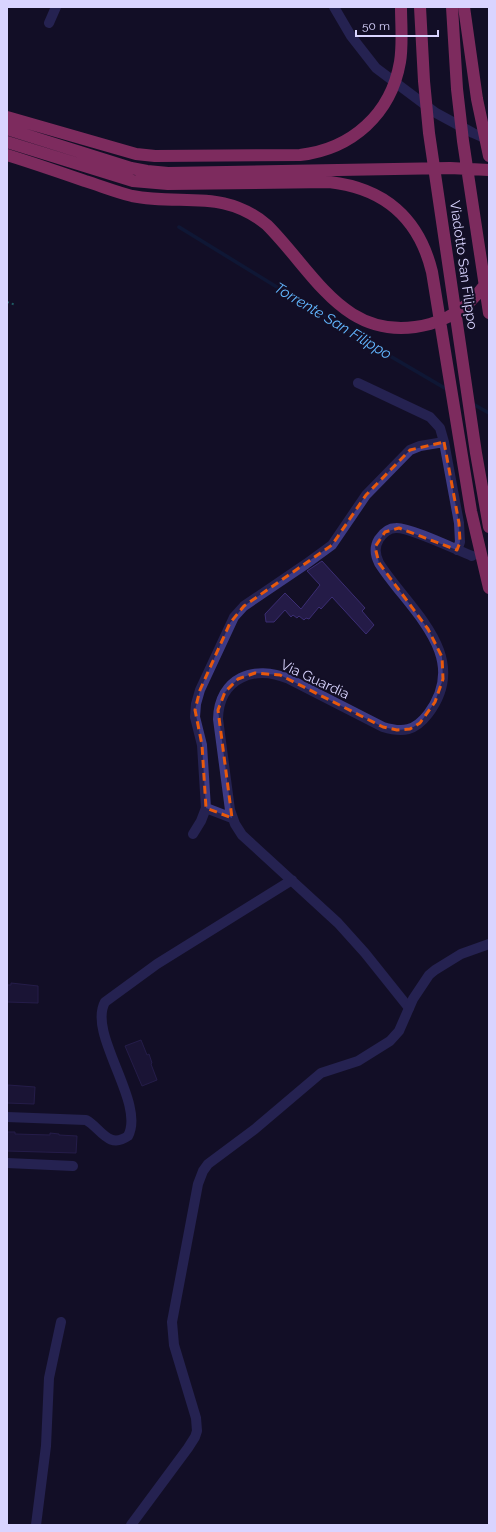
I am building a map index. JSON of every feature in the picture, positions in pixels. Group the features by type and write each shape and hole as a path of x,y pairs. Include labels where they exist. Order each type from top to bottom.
{"highway":[{"name":"Viadotto San Filippo","path":"420,7 424,81 437,188 476,453 489,527"},
{"name":"Viadotto San Filippo","path":"452,7 457,89 470,191 489,312"},
{"path":"464,7 476,99 489,156"},
{"path":"7,117 136,154 170,157 300,155 322,151 333,148 353,137 377,114 389,94 397,74 400,61 401,10"},
{"path":"7,129 147,171 168,173 450,168 489,170"},
{"path":"7,142 122,178 145,183 329,182 349,184 367,190 388,203 404,217 416,231 426,249 432,272 471,511 489,588"},
{"path":"7,155 132,196 158,199 213,200 243,209 258,218 275,234 337,304 356,316 374,324 393,327 413,327 445,319 474,299 489,278"}],"street":[{"path":"49,23 56,7"},
{"path":"334,7 362,52 376,68 441,116 489,140"},
{"path":"358,383 430,417 440,428 459,523 460,542 457,550"},
{"path":"193,834 201,822 206,808 202,745 195,717 196,704 200,690 234,617 244,606 332,545 366,495 410,450 420,446 444,442"},
{"name":"Via Guardia","path":"409,1008 365,953 338,923 242,835 235,824 232,818 218,719 219,704 225,692 238,679 248,674 263,672 273,673 289,679 383,727 404,730 415,727 430,711 439,695 444,672 442,657 428,629 379,563 376,557 375,547 378,540 385,532 389,529 399,528 472,556"},
{"path":"206,808 232,818"},
{"path":"7,1117 86,1120 106,1138 119,1140 128,1136 132,1125 128,1101 103,1027 101,1014 102,1007 105,1002 157,964 292,880"},
{"path":"131,1525 188,1448 197,1431 195,1411 174,1345 172,1322 198,1184 203,1171 208,1164 255,1129 321,1073 358,1061 390,1041 399,1031 409,1008 424,982 435,970 461,954 489,944"},
{"path":"7,1163 73,1166"},
{"path":"36,1525 46,1446 49,1378 61,1322"}],"path":[{"path":"7,302 16,305"}],"highlighted area":[{"path":"444,442 459,523 460,542 457,550 399,528 385,532 375,547 379,563 428,629 442,657 443,679 435,702 420,723 410,729 397,730 383,727 280,675 255,673 238,679 225,692 218,710 232,818 206,808 202,745 195,710 200,690 230,623 244,606 332,545 366,495 410,450"}],"building":[{"path":"322,561 365,608 362,611 374,625 366,634 332,597 321,609 319,607 309,619 306,618 304,620 299,616 297,618 293,615 291,617 285,610 274,622 266,622 265,614 285,593 301,609 320,585 307,571"},
{"path":"11,983 38,986 38,1003 7,1002 7,985 11,985"},
{"path":"141,1040 147,1055 149,1054 157,1080 142,1086 125,1046"},
{"path":"8,1085 35,1087 34,1104 7,1103"},
{"path":"7,1132 15,1132 15,1134 50,1135 50,1133 77,1136 76,1153 7,1151"}],"waterway":[{"name":"Torrente San Filippo","path":"179,227 373,346 448,390"},
{"name":"Torrente San Filippo","path":"471,403 489,413"}]}
